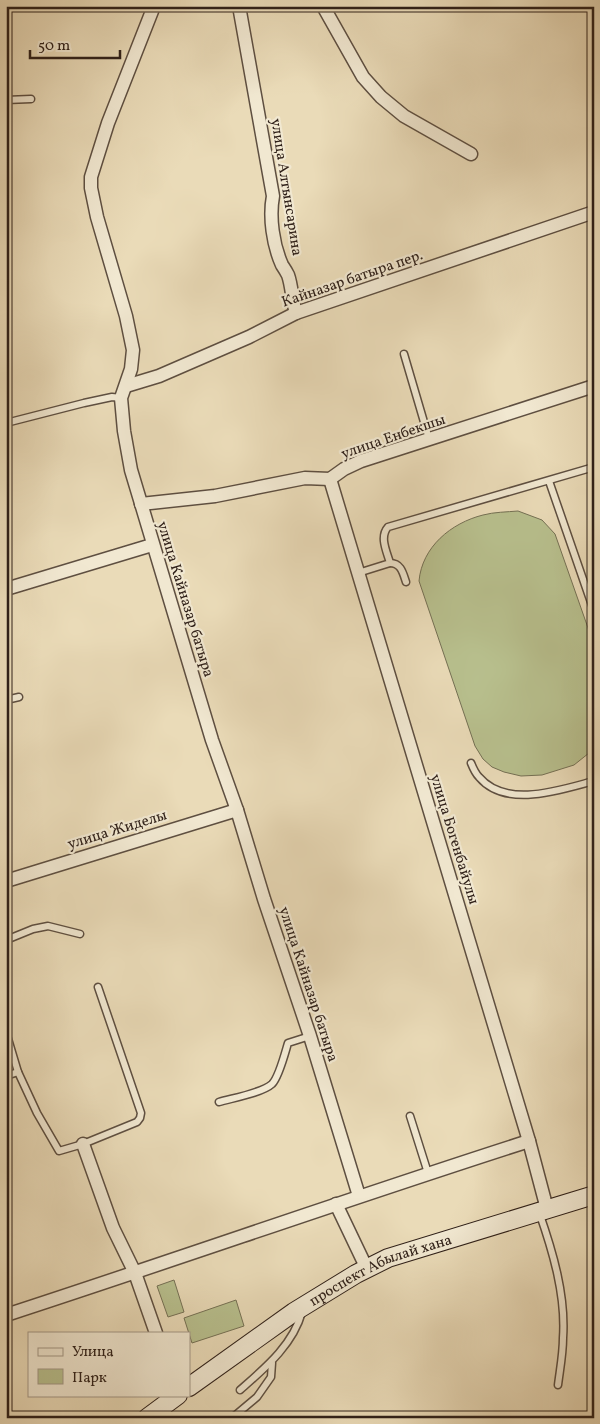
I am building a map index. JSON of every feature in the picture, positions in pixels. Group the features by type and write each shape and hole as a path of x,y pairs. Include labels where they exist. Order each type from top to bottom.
{"main road":[{"name":"проспект Абылай хана","path":"190,1386 304,1306 388,1258 594,1195"},
{"path":"147,1418 177,1396"}],"street":[{"name":"улица Кайназар батыра","path":"154,6 108,123 91,177 91,188 97,217 126,316 133,350 131,368 123,392 124,431 131,470 152,545 212,740 237,810 264,899 310,1036 359,1196"},
{"name":"улица Алтынсарина","path":"239,6 273,196 271,206 276,248 288,276 296,313"},
{"path":"323,6 363,77 381,97 404,116 471,154"},
{"name":"Кайназар батыра пер.","path":"123,392 249,337 296,313 594,212"},
{"name":"улица Енбекшы","path":"141,504 215,496 305,478 330,479 344,469 361,461 594,386"},
{"name":"улица Богенбайулы","path":"330,479 529,1140 543,1210"},
{"path":"6,589 152,545"},
{"name":"улица Жиделы","path":"6,881 237,810"},
{"path":"6,1315 529,1140"},
{"path":"83,1144 113,1228 135,1273 156,1332"},
{"path":"336,1204 367,1269"}],"lane":[{"path":"6,100 30,98"},
{"path":"404,354 429,439"},
{"path":"6,423 112,397 123,392"},
{"path":"390,563 383,536 384,531 388,527 594,467"},
{"path":"549,480 594,611"},
{"path":"358,573 394,563 401,567 406,582"},
{"path":"6,700 19,697"},
{"path":"471,763 478,776 490,787 509,793 529,795 562,790 594,780"},
{"path":"6,940 33,929 48,926 80,934"},
{"path":"6,1032 18,1072 37,1112 59,1151 83,1144 137,1122 141,1113 98,987"},
{"path":"219,1102 260,1090 272,1084 288,1043 310,1036"},
{"path":"6,1076 18,1072"},
{"path":"410,1116 428,1173"},
{"path":"543,1210 558,1279 562,1308 564,1337 558,1385"},
{"path":"240,1390 273,1362 299,1323 304,1306"},
{"path":"232,1418 257,1397 271,1377 273,1362"}],"green space":[{"path":"518,511 542,520 555,534 594,645 594,749 574,765 542,775 521,776 504,772 492,767 483,759 475,746 419,581 426,557 432,547 449,530 483,515"},
{"path":"174,1280 184,1312 168,1317 157,1286"},
{"path":"236,1300 244,1326 192,1343 184,1318"}]}
